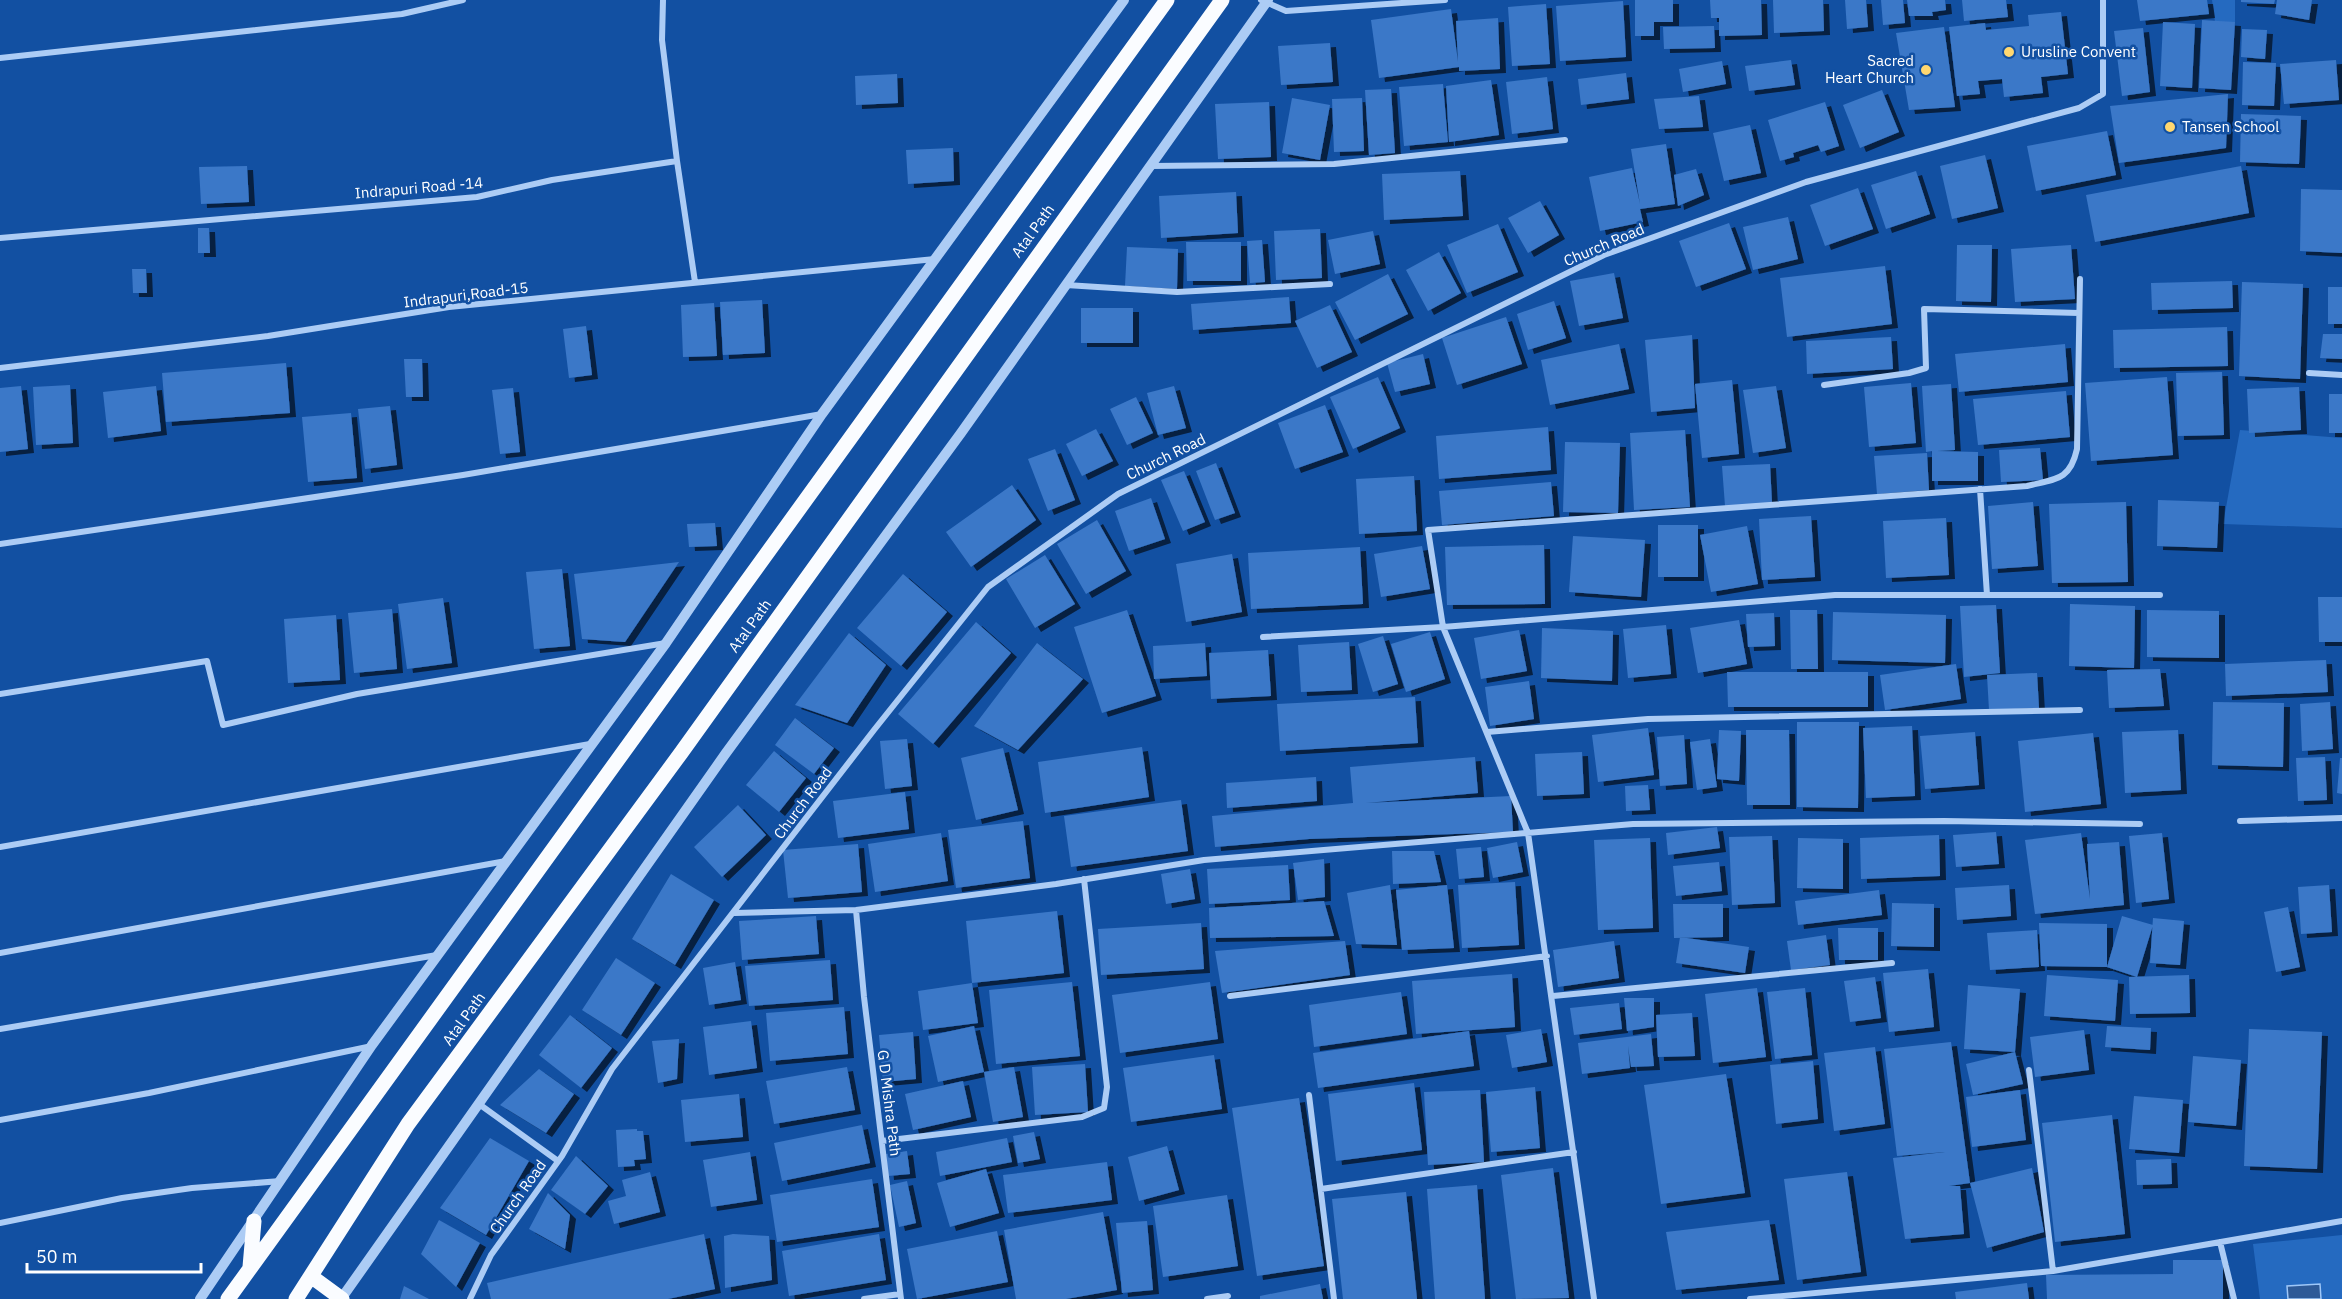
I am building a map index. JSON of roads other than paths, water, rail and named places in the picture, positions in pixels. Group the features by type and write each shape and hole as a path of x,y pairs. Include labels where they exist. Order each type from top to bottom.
{"main road":[{"name":"Atal Path","path":"228,1299 1167,0"},
{"name":"Atal Path","path":"296,1299 408,1124 681,753 1222,0"},
{"path":"250,1267 254,1221"},
{"path":"312,1277 341,1299"}],"street":[{"path":"0,58 402,14 463,0"},
{"path":"663,0 662,40 695,282"},
{"path":"200,1299 372,1045 509,861 666,643 822,414 1124,0"},
{"path":"341,1299 726,753 961,433 1265,1 1286,11 1444,0"},
{"name":"Church Road","path":"470,1299 492,1255 558,1161 612,1069 735,913 874,730 988,587 1118,494 1604,255 1806,182 2079,108 2103,94 2103,0"},
{"path":"1150,166 1334,164 1565,140"},
{"name":"Indrapuri Road -14","path":"0,238 477,197 552,180 677,161"},
{"name":"Indrapuri,Road-15","path":"0,368 268,336 449,308 936,259"},
{"path":"1594,1299 1553,996 1528,833 1443,627 1428,530 2027,486 2065,475 2074,465 2077,449 2080,279"},
{"path":"1065,285 1177,292 1330,284"},
{"path":"1824,385 1909,374 1926,368 1924,309 2079,313"},
{"path":"2309,374 2342,375"},
{"path":"0,544 417,482 822,414"},
{"path":"1980,489 1987,595"},
{"path":"1263,637 1443,627 1835,595 2160,595"},
{"path":"0,694 207,661 222,725 357,694 666,643"},
{"path":"1487,732 1660,719 2080,710"},
{"path":"0,847 594,743"},
{"path":"2240,821 2342,818"},
{"path":"735,913 856,910 1204,860 1633,824 1932,821 2140,824"},
{"path":"0,953 509,861"},
{"path":"882,1141 1082,1117 1104,1108 1107,1087 1084,879"},
{"name":"G D Mishra Path","path":"856,910 901,1297"},
{"path":"0,1029 440,954"},
{"path":"1230,996 1547,956"},
{"path":"1553,996 1892,963"},
{"path":"0,1120 149,1093 372,1045"},
{"path":"2029,1070 2053,1271"},
{"path":"1309,1095 1334,1299"},
{"path":"478,1104 558,1161"},
{"path":"1321,1189 1574,1152"},
{"path":"0,1223 122,1198 192,1188 281,1181"},
{"path":"1750,1299 2053,1271 2342,1221"},
{"path":"2220,1242 2234,1299"},
{"path":"1208,1299 1228,1296"},
{"path":"864,1299 901,1297"}],"place":[{"name":"Urusline Convent","path":"2009,52"},
{"name":"Sacred Heart Church","path":"1926,70"},
{"name":"Tansen School","path":"2170,127"}]}
